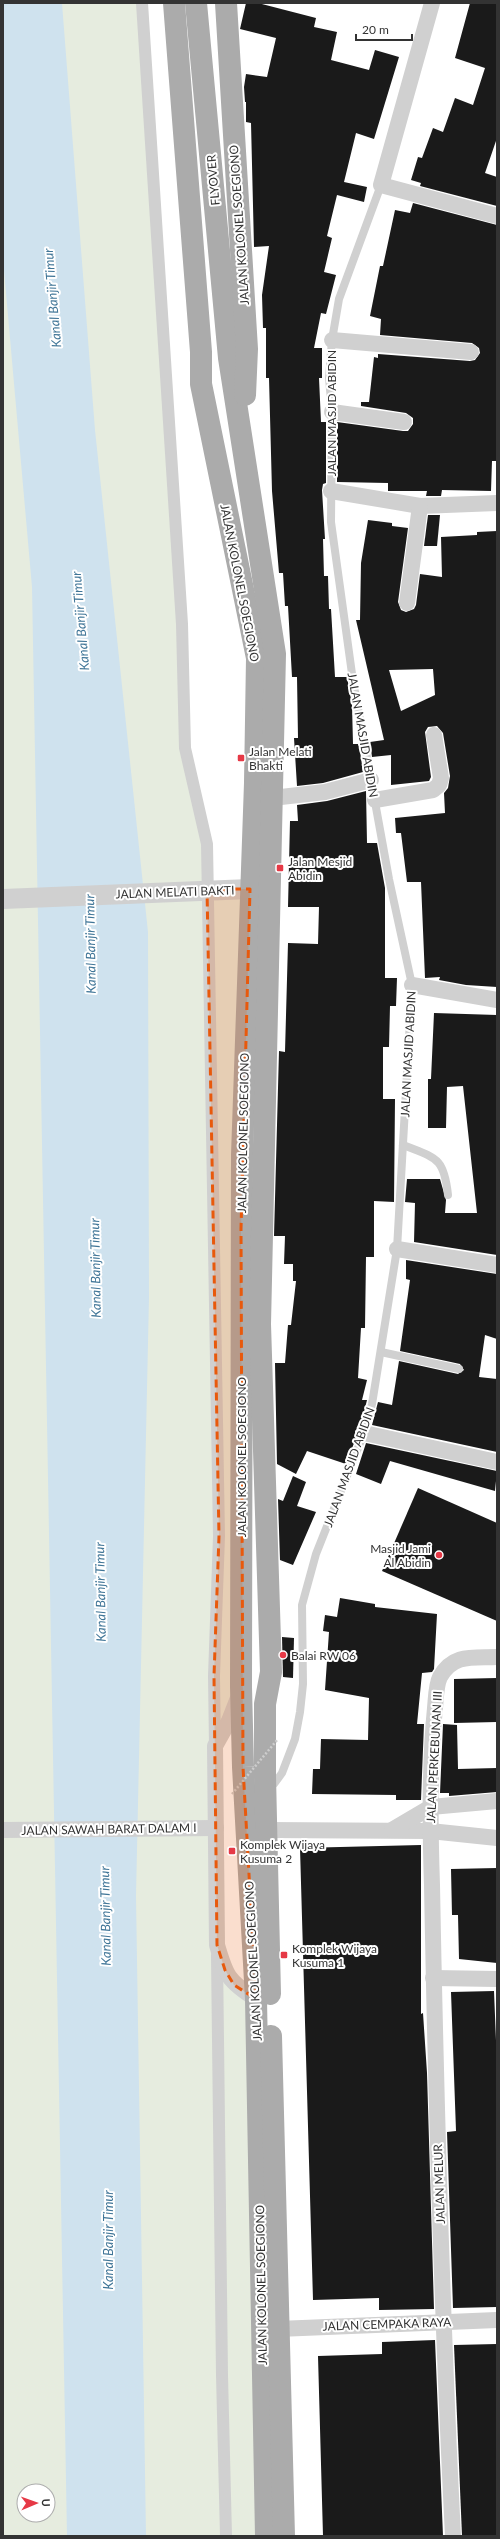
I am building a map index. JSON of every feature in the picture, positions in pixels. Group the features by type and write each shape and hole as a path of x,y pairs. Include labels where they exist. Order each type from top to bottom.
{"main road":[{"name":"JALAN KOLONEL SOEGIONO","path":"163,3 172,95 172,135 177,212 201,384 257,658 255,783 243,1063 241,1229 242,1687 243,1767 256,1999 266,2536"},
{"name":"FLYOVER","path":"174,3 201,352"},
{"name":"FLYOVER","path":"196,3 229,358"},
{"name":"JALAN KOLONEL SOEGIONO","path":"226,3 247,349 243,446"},
{"name":"JALAN KOLONEL SOEGIONO","path":"201,352 201,384"},
{"name":"JALAN KOLONEL SOEGIONO","path":"229,358 275,654 260,1324 271,1672 265,1704 265,1830 275,2144 278,2329 284,2536"}],"street":[{"path":"142,3 182,624 185,748 207,844 219,1536 214,1676 214,1746 222,2375 226,2536"},
{"name":"JALAN MASJID ABIDIN","path":"381,185 432,3"},
{"path":"381,185 497,216"},
{"path":"332,340 471,352"},
{"path":"332,412 404,422"},
{"path":"331,492 420,506 497,503"},
{"path":"407,602 420,506"},
{"path":"375,800 433,790 439,786 441,778 434,735"},
{"path":"272,798 325,792 371,780"},
{"name":"JALAN MELATI BAKTI","path":"3,899 145,892 250,889"},
{"path":"412,985 497,1000"},
{"path":"397,1249 497,1265"},
{"path":"364,1433 497,1462"},
{"name":"JALAN PERKEBUNAN III","path":"430,1831 432,1806 433,1726 439,1678 448,1665 458,1658 497,1657"},
{"path":"214,1746 229,1721 242,1687"},
{"path":"392,1830 432,1806 497,1801"},
{"name":"JALAN SAWAH BARAT DALAM I","path":"3,1830 216,1828"},
{"path":"265,1830 430,1831 497,1838"},
{"name":"JALAN MELUR","path":"430,1831 443,2322 453,2536"},
{"path":"217,1945 224,1970 234,1985 256,1999"},
{"path":"433,1978 497,1979"},
{"name":"JALAN CEMPAKA RAYA","path":"278,2329 497,2320"}],"lane":[{"name":"JALAN MASJID ABIDIN","path":"265,1776 267,1783 274,1784 282,1773 294,1740 303,1684 302,1604 316,1554 364,1433 372,1404 397,1249 412,985 389,879 353,681 331,522 332,412 329,378 332,340 338,299 381,185"},
{"path":"403,1145 434,1157 446,1172 448,1195"},
{"path":"381,1352 459,1369"}],"path":[{"path":"232,1794 278,1739"}],"highlighted area":[{"path":"207,889 250,889 241,1229 243,1767 256,1999 234,1985 225,1970 217,1945 214,1676 219,1536"}],"shaded area":[{"path":"3,3 142,3 185,748 207,844 207,889 250,889 241,1687 215,1746 225,1970 256,1999 266,2536 3,2536"}],"water":[{"name":"Kanal Banjir Timur","path":"3,3 62,3 95,430 148,932 149,1297 136,1896 146,2536 67,2536 32,587 3,259"}],"building":[{"path":"246,3 258,3 316,18 314,27 337,32 331,60 369,70 375,50 399,57 374,139 356,133 344,182 367,187 364,202 337,195 327,236 332,238 324,272 336,275 326,314 321,313 314,348 322,348 322,378 319,378 321,422 326,422 326,483 323,484 322,490 325,539 323,539 324,576 328,576 329,609 331,609 335,677 347,677 352,705 353,744 359,744 363,772 323,783 297,786 294,738 298,738 297,677 292,677 288,606 285,606 283,573 279,573 272,491 269,378 266,378 266,328 263,328 262,295 269,246 254,247 251,123 246,122 244,87 246,74 267,77 276,38 240,29"},
{"path":"470,3 497,3 497,138 485,173 497,177 497,206 420,186 421,183 411,180 418,157 422,158 433,128 443,132 455,98 473,105 485,68 455,58"},
{"path":"413,203 497,225 497,461 492,461 491,491 442,490 441,496 426,496 427,491 388,491 388,483 337,482 337,422 403,431 408,431 413,424 413,418 406,413 361,406 361,402 369,402 374,357 378,358 378,354 470,361 475,360 480,353 479,348 472,343 380,335 381,319 370,316 380,266 383,266 395,210 410,213"},
{"path":"428,515 440,515 437,546 424,546"},
{"path":"368,520 392,523 392,526 408,528 398,602 401,610 406,612 414,609 416,605 420,574 442,577 441,537 477,535 477,532 497,531 497,987 466,985 439,980 440,977 425,978 421,882 407,882 401,833 396,833 395,818 445,813 444,793 448,788 450,776 443,733 437,726 428,727 425,732 431,777 429,781 391,785 391,755 372,757 370,742 384,740 356,620 360,620 361,563","holes":["433,669 435,695 401,711 389,670"]},
{"path":"366,791 367,843 377,843 385,888 385,978 397,978 396,1006 390,1006 389,1047 383,1047 383,1099 395,1099 394,1202 374,1201 374,1257 366,1257 365,1328 361,1328 358,1378 367,1380 362,1400 367,1400 361,1424 355,1431 356,1438 346,1464 307,1451 296,1474 277,1464 275,1363 285,1363 288,1325 291,1325 296,1281 293,1281 293,1264 284,1264 285,1236 274,1236 279,1051 285,1052 288,943 318,944 319,907 288,907 290,821 298,821 297,805 327,801"},
{"path":"434,1013 497,1015 497,1255 414,1242 415,1203 405,1202 407,1179 440,1179 446,1200 445,1213 477,1213 463,1086 447,1087 446,1128 428,1128 428,1079 431,1079"},
{"path":"406,1260 497,1274 497,1339 485,1335 479,1377 497,1379 497,1452 372,1425 378,1402 392,1405 399,1361 458,1374 464,1370 460,1364 400,1351 410,1280 406,1279"},
{"path":"366,1443 497,1471 495,1491 390,1461 381,1484 356,1474"},
{"path":"293,1476 306,1482 297,1506 316,1512 293,1565 280,1560 278,1499 283,1501"},
{"name":"Masjid Jami Al Abidin","path":"418,1488 497,1523 497,1621 382,1571"},
{"path":"340,1598 375,1604 375,1607 437,1614 434,1669 432,1672 422,1673 417,1724 424,1724 421,1800 396,1800 396,1795 312,1794 313,1769 320,1769 321,1739 368,1740 369,1698 325,1690 329,1632 323,1631 325,1615 337,1617"},
{"path":"282,1637 294,1638 293,1678 283,1677"},
{"path":"497,1678 497,1722 454,1723 454,1679"},
{"path":"443,1724 457,1725 458,1769 497,1768 497,1792 449,1796 449,1793 440,1793"},
{"path":"421,1845 421,2014 423,2013 427,2073 434,2309 379,2310 379,2298 313,2300 300,1848"},
{"path":"497,1868 497,1963 459,1959 458,1915 452,1915 451,1869"},
{"path":"494,1991 497,2065 497,2307 453,2308 447,2132 456,2131 451,1992"},
{"path":"435,2340 443,2536 323,2536 318,2356 382,2354 382,2342"},
{"path":"497,2344 497,2536 462,2536 454,2345"}],"place":[{"name":"Jalan Melati Bhakti","path":"241,758"},
{"name":"Jalan Mesjid Abidin","path":"280,868"},
{"name":"Masjid Jami Al Abidin","path":"439,1555"},
{"name":"Balai RW 06","path":"283,1655"},
{"name":"Komplek Wijaya Kusuma 2","path":"232,1851"},
{"name":"Komplek Wijaya Kusuma 1","path":"284,1955"}]}
